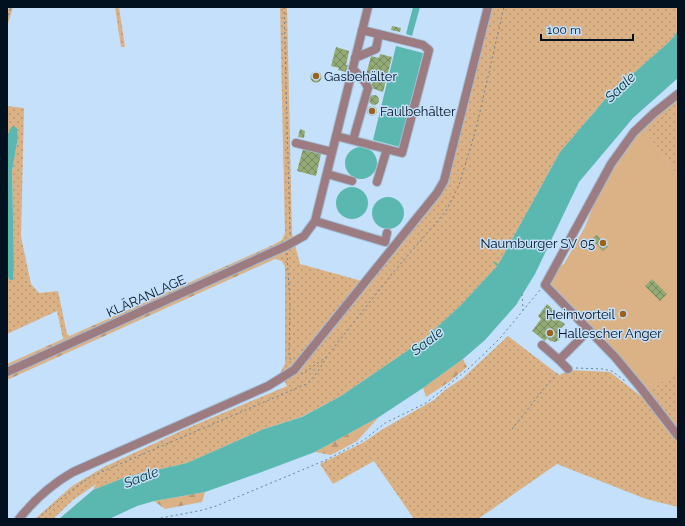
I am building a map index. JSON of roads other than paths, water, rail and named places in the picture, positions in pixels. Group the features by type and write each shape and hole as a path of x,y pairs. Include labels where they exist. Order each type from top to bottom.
{"lane":[{"path":"368,7 315,221 385,242 387,233"},
{"path":"19,519 28,507 43,493 73,472 268,386 294,370 437,193 444,181 488,7"},
{"path":"336,136 402,153 429,50 423,45 362,30"},
{"path":"355,58 376,49 379,34"},
{"path":"352,69 365,82 368,88 353,140"},
{"path":"678,94 654,113 634,132 611,164 544,286 589,330 640,387 678,436"},
{"path":"296,143 332,152"},
{"path":"377,182 387,149"},
{"path":"327,174 352,181"},
{"name":"KLÄRANLAGE","path":"7,372 295,242 304,236 315,221"},
{"path":"559,360 589,330"},
{"path":"542,345 568,368"}],"water":[{"path":"413,7 420,7 412,36 406,34"},
{"name":"Saale","path":"678,31 678,78 633,118 579,182 535,274 516,305 485,340 463,359 379,417 315,452 205,492 154,501 137,506 109,519 59,519 93,490 126,477 187,463 264,429 302,417 341,396 423,340 460,306 498,265 560,152 608,96 669,42"},
{"path":"396,46 423,53 400,147 373,140"},
{"path":"12,126 17,128 18,137 12,171 14,267 13,280 10,280 7,276 7,136"},
{"path":"358,147 364,147 374,154 377,163 376,169 370,176 364,179 358,179 348,172 345,166 345,160 352,150"},
{"path":"349,187 355,187 365,194 368,203 367,209 361,216 355,219 349,219 339,212 336,206 336,200 343,190"},
{"path":"385,197 391,197 401,204 404,213 403,219 397,226 391,229 385,229 375,222 372,216 372,210 379,200"}],"waterway":[{"path":"495,263 500,267"}],"place":[{"name":"Gasbehälter","path":"316,76"},
{"name":"Faulbehälter","path":"372,111"},
{"name":"Naumburger SV 05","path":"603,243"},
{"name":"Heimvorteil","path":"623,314"},
{"name":"Hallescher Anger","path":"550,333"}]}
